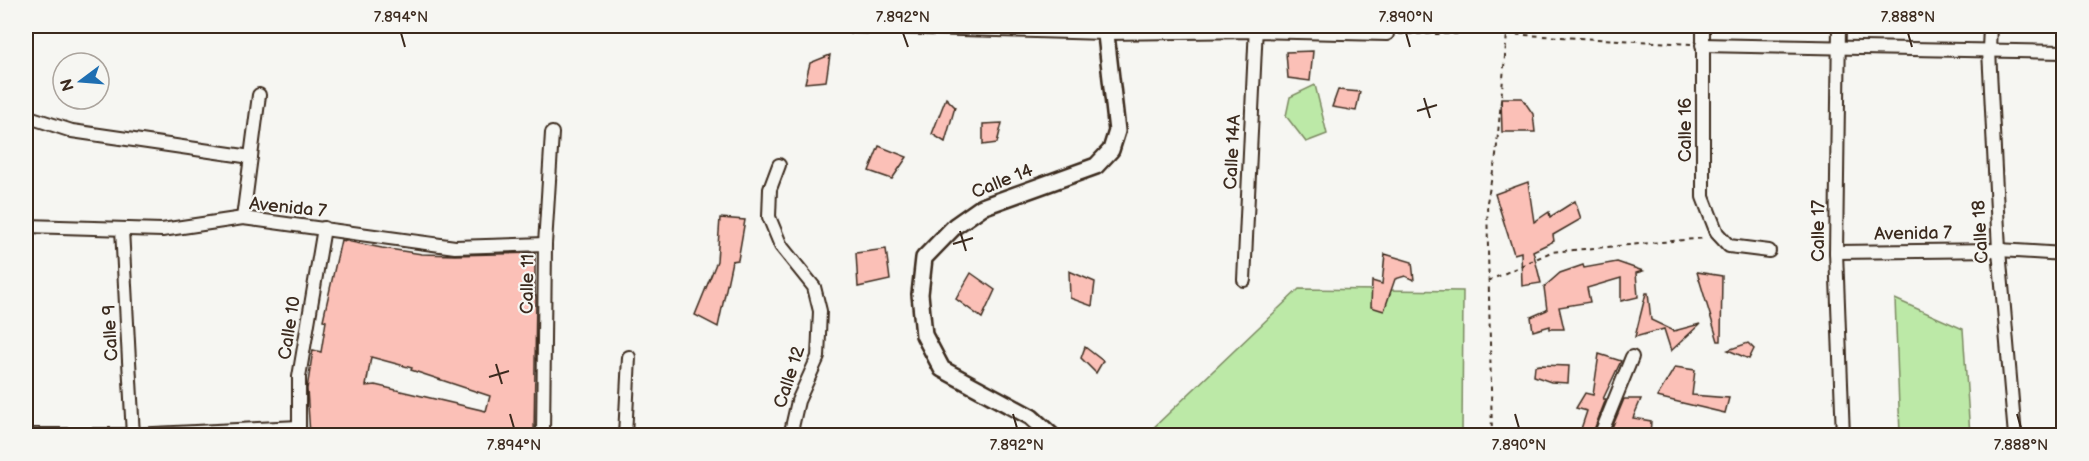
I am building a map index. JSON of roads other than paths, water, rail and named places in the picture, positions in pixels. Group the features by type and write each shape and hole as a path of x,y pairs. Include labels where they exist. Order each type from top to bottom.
{"street":[{"path":"852,26 1387,30"},
{"name":"Calle 16","path":"1703,26 1703,197 1719,234 1729,246 1769,251"},
{"name":"Calle 17","path":"1839,26 1836,252 1843,435"},
{"name":"Calle 18","path":"1990,26 1989,51 1999,250 2015,435"},
{"name":"Calle 14A","path":"1244,280 1256,28"},
{"name":"Calle 14","path":"1052,435 1031,417 942,369 924,335 920,294 924,258 955,226 982,207 1096,166 1111,150 1117,131 1105,29"},
{"path":"1702,45 2064,52"},
{"path":"243,218 258,95"},
{"path":"26,116 72,132 251,157"},
{"name":"Calle 11","path":"543,435 545,244 552,133"},
{"name":"Calle 12","path":"779,165 770,189 769,217 781,246 814,287 820,311 818,357 798,401 790,435"},
{"name":"Avenida 7","path":"26,226 162,230 243,218 455,247 545,244"},
{"name":"Calle 10","path":"299,431 299,377 324,228"},
{"name":"Calle 9","path":"122,229 133,435"},
{"name":"Avenida 7","path":"1836,252 1999,250 2064,254"},
{"path":"625,435 629,357"},
{"path":"1599,435 1632,357"},
{"path":"26,435 299,431"}]}
